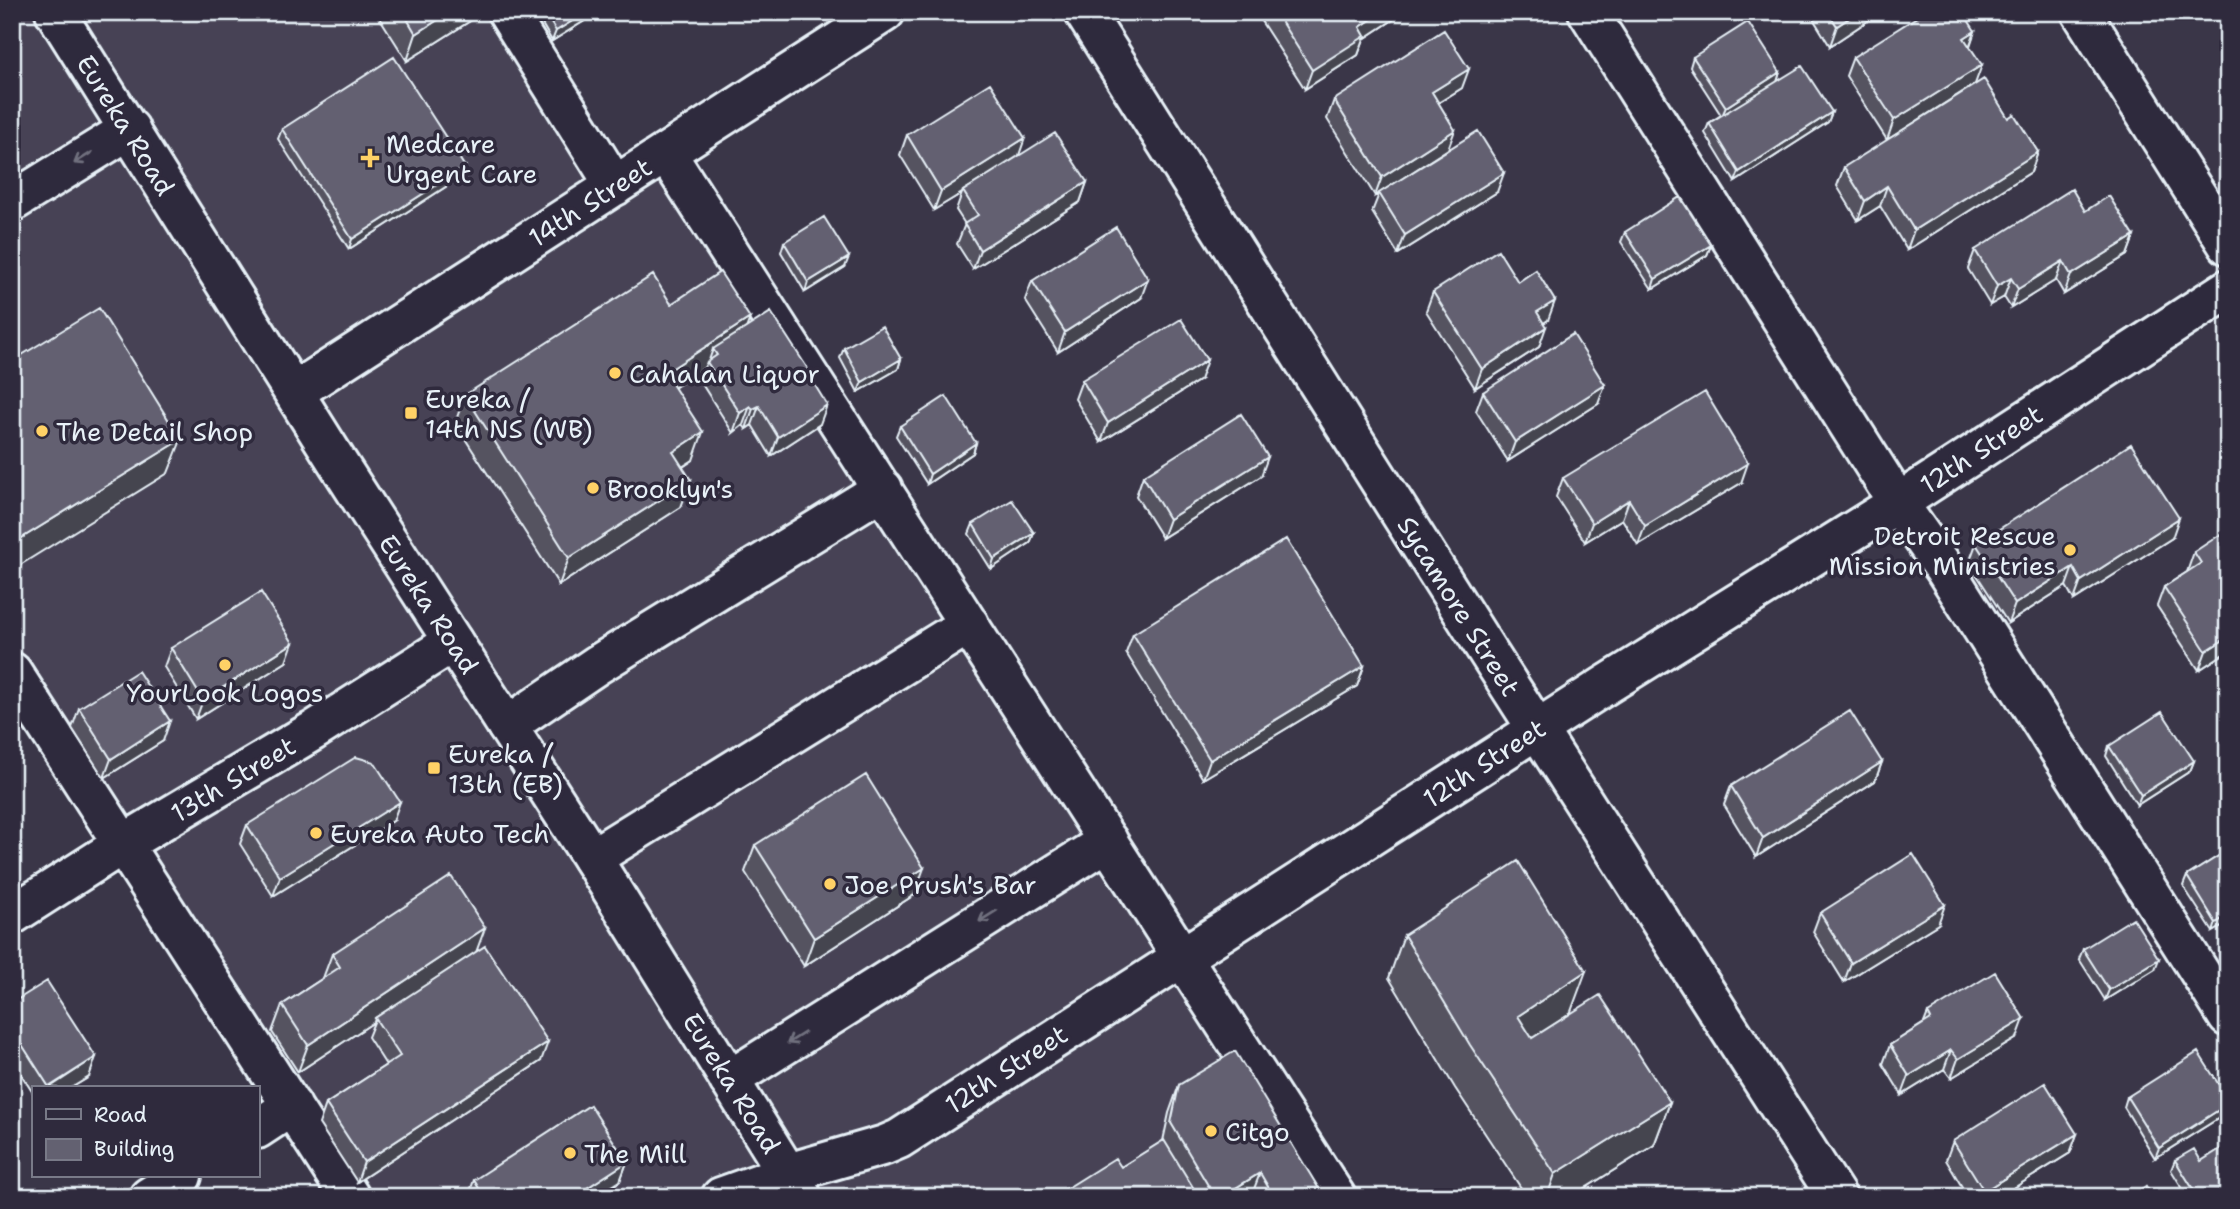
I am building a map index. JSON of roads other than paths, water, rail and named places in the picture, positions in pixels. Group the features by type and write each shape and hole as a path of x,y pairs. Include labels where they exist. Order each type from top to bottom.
{"street":[{"name":"Eureka Road","path":"55,12 592,858 795,1185"},
{"path":"507,12 615,186"},
{"name":"14th Street","path":"294,392 885,12"},
{"name":"Sycamore Street","path":"1084,12 1537,729 1837,1197"},
{"path":"1588,12 1898,503 1944,568 2228,1017"},
{"path":"2081,12 2228,245"},
{"path":"12,202 130,129"},
{"path":"666,153 1336,1197"},
{"name":"12th Street","path":"721,1197 795,1185 899,1139 1537,729 1898,503 2228,289"},
{"path":"507,726 597,665 883,489"},
{"path":"592,858 969,624"},
{"name":"13th Street","path":"12,915 453,642"},
{"path":"12,671 351,1197"},
{"path":"729,1080 1108,841"},
{"path":"259,1128 292,1106"},
{"path":"149,1197 179,1178"}],"place":[{"name":"Medcare Urgent Care","path":"370,158"},
{"name":"Cahalan Liquor","path":"615,373"},
{"name":"Eureka / 14th NS (WB)","path":"411,413"},
{"name":"The Detail Shop","path":"42,431"},
{"name":"Brooklyn's","path":"593,488"},
{"name":"Detroit Rescue Mission Ministries","path":"2070,550"},
{"name":"YourLook Logos","path":"225,665"},
{"name":"Eureka / 13th (EB)","path":"434,768"},
{"name":"Eureka Auto Tech","path":"316,833"},
{"name":"Joe Prush's Bar","path":"830,884"},
{"name":"Citgo","path":"1211,1131"},
{"name":"The Mill","path":"570,1153"}]}
